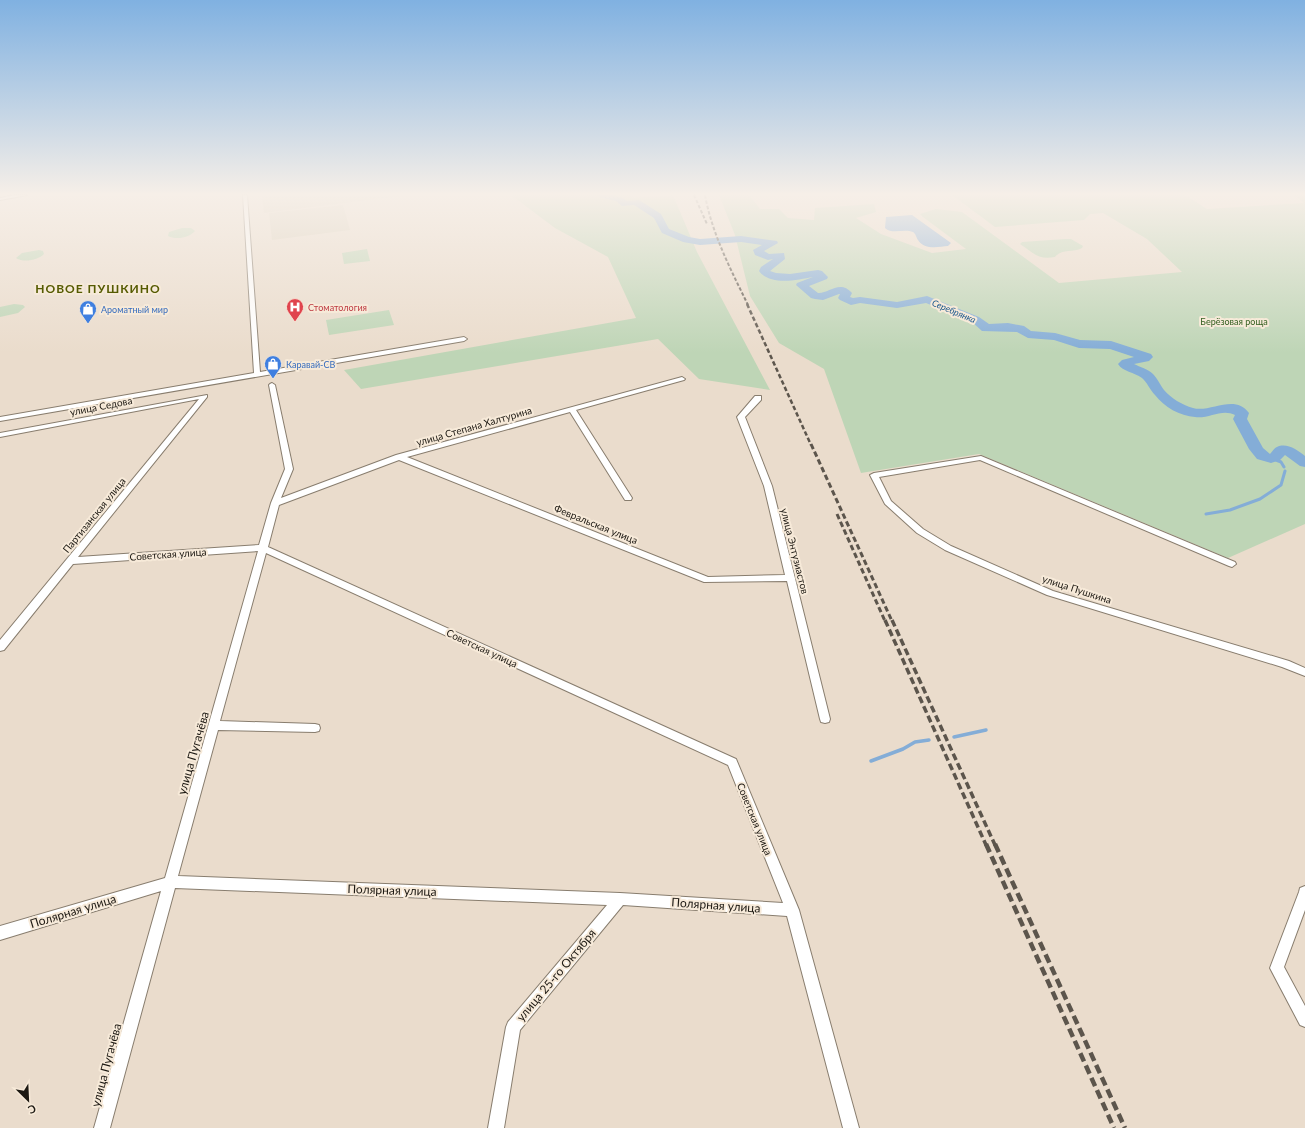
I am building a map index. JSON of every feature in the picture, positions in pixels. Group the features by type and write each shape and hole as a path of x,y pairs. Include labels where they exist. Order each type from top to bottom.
{"street":[{"path":"249,248 257,374"},
{"path":"0,419 464,339"},
{"name":"улица Степана Халтурина","path":"275,504 398,458 682,379"},
{"name":"улица Пугачёва","path":"102,1128 275,504 289,469 272,385"},
{"name":"улица Седова","path":"0,435 205,396"},
{"name":"Партизанская улица","path":"0,647 205,396"},
{"name":"улица Энтузиастов","path":"758,398 741,417 768,486 825,719"},
{"path":"572,409 628,498"},
{"name":"Февральская улица","path":"398,458 707,580 791,578"},
{"name":"улица Пушкина","path":"1232,564 981,458 874,475 888,502 920,531 948,548 1050,593 1285,664 1305,672"},
{"name":"Советская улица","path":"70,561 263,548 732,762 792,910 851,1128"},
{"path":"214,725 315,728"},
{"name":"Полярная улица","path":"0,934 170,882 620,899 792,910"},
{"path":"1305,892 1277,968 1305,1020"},
{"name":"улица 25-го Октября","path":"496,1128 513,1027 620,899"}],"green space":[{"path":"591,248 695,248 770,390 699,379 658,339 361,389 344,370 636,318 608,257"},
{"name":"Берёзовая роща","path":"738,248 918,248 932,253 966,249 964,248 1011,248 1059,283 1182,272 1156,248 1305,248 1305,524 1228,558 979,454 861,473 824,369 779,343 750,296"},
{"path":"1025,248 1082,248 1061,252 1055,257 1049,258 1036,255"},
{"path":"367,249 370,261 344,264 342,253"},
{"path":"39,250 43,251 44,254 35,259 27,261 16,258 22,253"},
{"path":"14,304 23,305 25,307 18,313 0,317 0,307"},
{"path":"389,310 394,325 329,335 326,320"}],"waterway":[{"name":"Серебрянка","path":"763,248 758,250 759,253 768,257 780,255 780,259 765,269 764,271 769,274 782,277 818,273 823,277 801,285 815,296 823,297 836,290 839,290 846,293 844,298 851,302 860,300 897,305 927,299 975,319 986,328 1008,327 1020,329 1028,334 1055,337 1079,344 1111,345 1147,357 1124,364 1148,377 1163,397 1169,402 1184,410 1195,413 1228,408 1234,409 1242,413 1240,419 1259,453 1266,458 1271,459 1281,450 1288,451 1305,463"},
{"path":"1271,458 1281,462 1284,467"},
{"path":"1206,514 1230,510 1260,499 1281,485 1285,471"},
{"path":"954,737 986,730"},
{"path":"871,761 903,749 915,742 929,740"}],"railway":[{"path":"721,248 748,305"},
{"path":"747,304 811,445"},
{"path":"811,444 892,621"},
{"path":"837,514 885,621"},
{"path":"885,620 986,845"},
{"path":"892,620 995,845"},
{"path":"986,844 1114,1128"},
{"path":"995,844 1125,1128"}],"place":[{"name":"Стоматология","path":"295,322"},
{"name":"Ароматный мир","path":"88,324"},
{"name":"Каравай-СВ","path":"273,379"}],"district":[{"name":"НОВОЕ ПУШКИНО","path":"98,288"}]}
